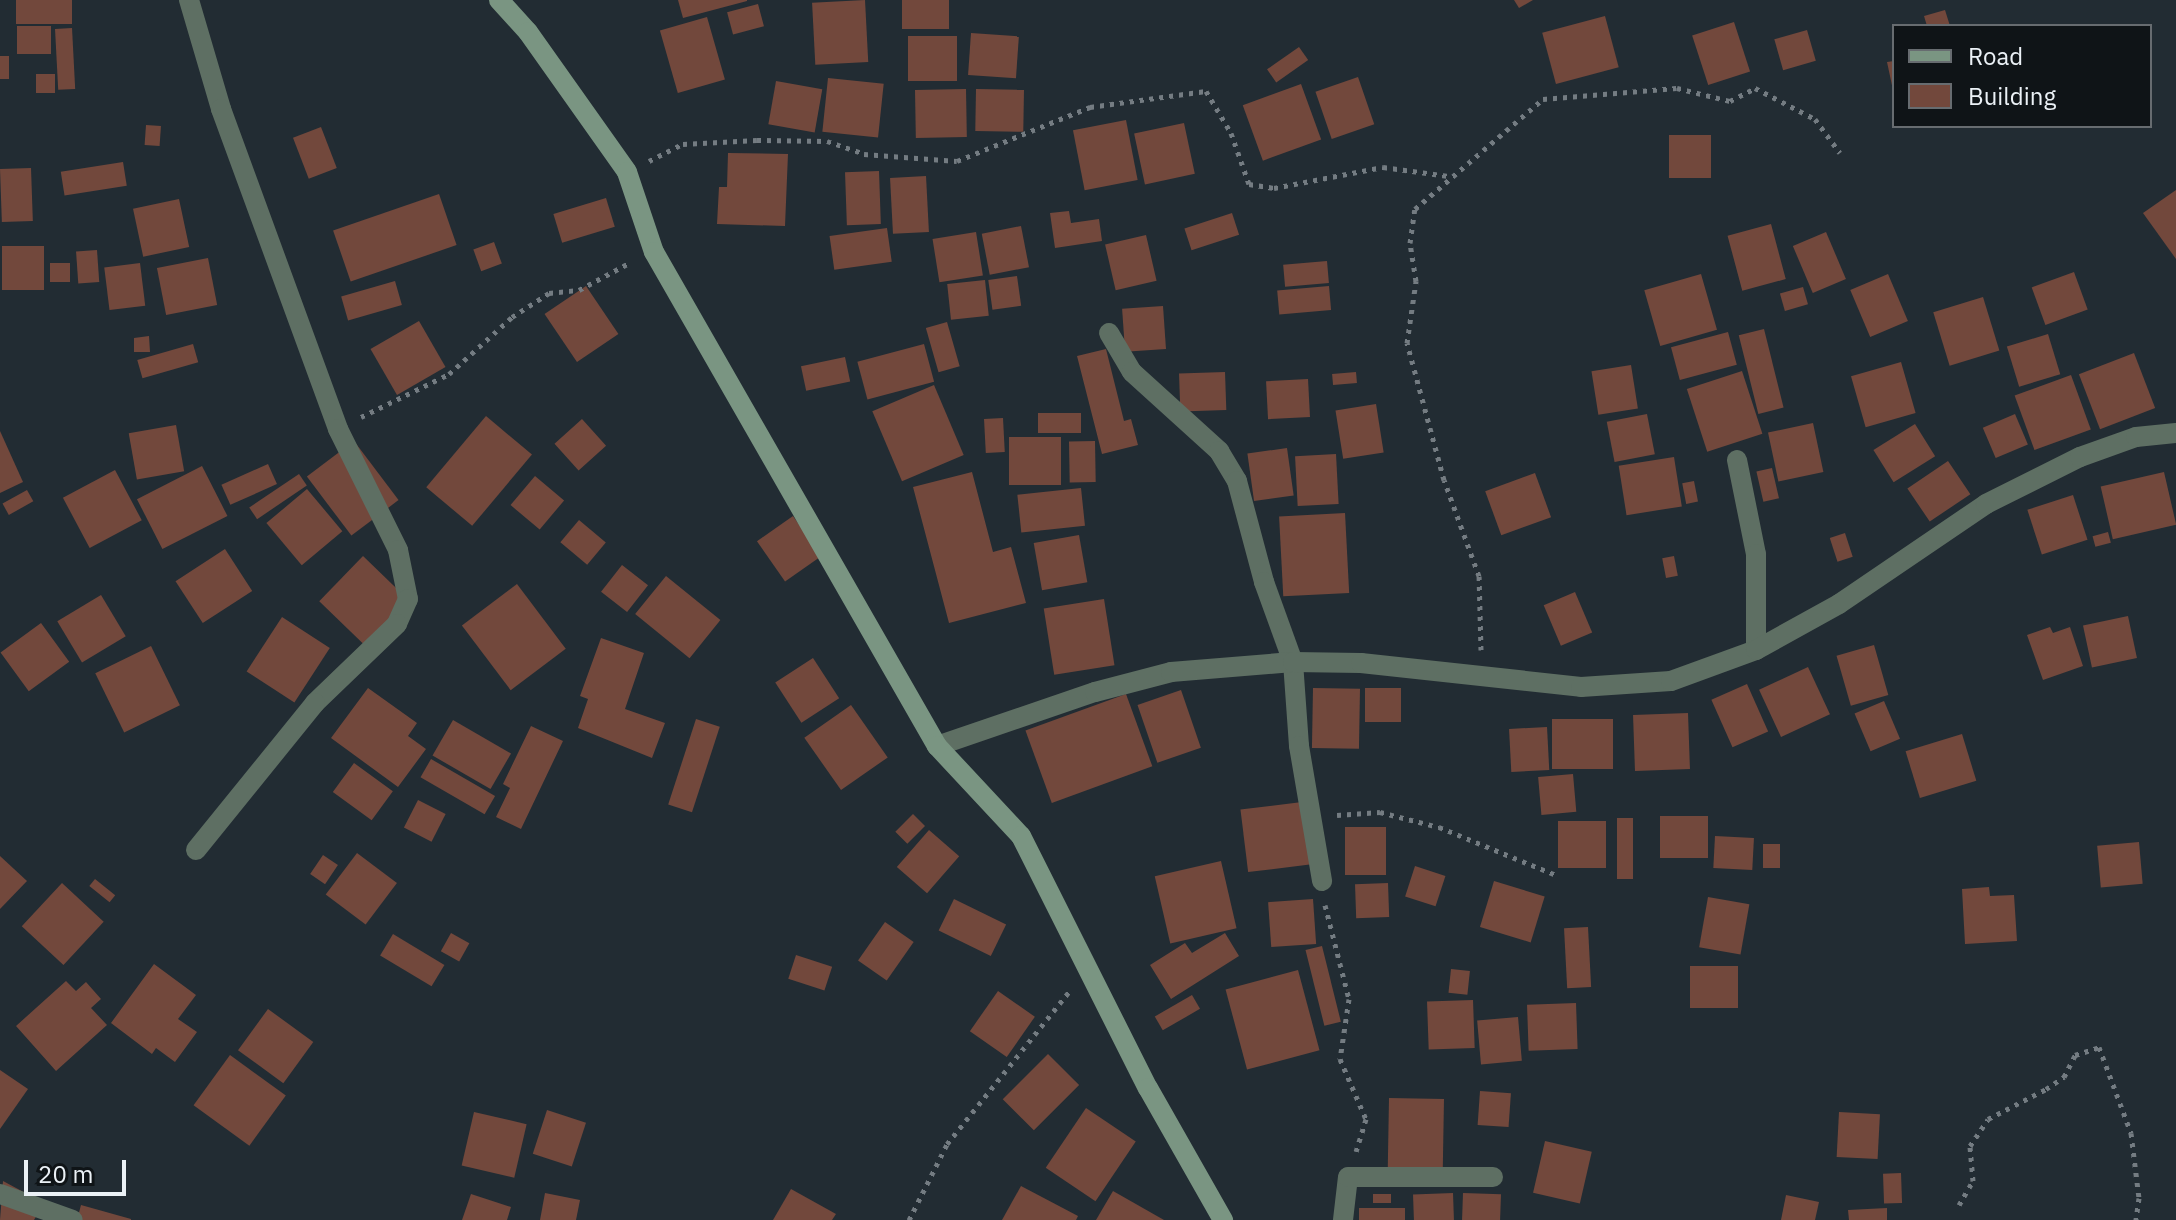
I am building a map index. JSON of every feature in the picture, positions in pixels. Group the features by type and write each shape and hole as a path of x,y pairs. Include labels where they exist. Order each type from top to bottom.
{"main road":[{"path":"499,0 627,172 654,252 937,746 1021,836 1087,970 1223,1220"}],"street":[{"path":"189,0 221,109 338,429 382,508 407,577 408,599 397,624 315,703 196,850"},
{"path":"1109,333 1132,372 1219,451 1237,481 1264,582 1293,662 1322,881"},
{"path":"937,746 1095,692 1171,672 1293,662 1581,687 1671,681 1756,650 1839,604 1986,504 2080,457 2136,437 2176,433"},
{"path":"1737,460 1756,554 1756,650"},
{"path":"1343,1220 1348,1177 1493,1177"},
{"path":"0,1194 73,1220"}],"path":[{"path":"1489,677 1481,656 1479,576 1444,480 1407,343 1416,281 1410,243 1415,209 1449,176 1543,99 1677,88 1730,101 1755,88 1815,119 1840,153"},
{"path":"627,172 683,144 757,140 827,141 864,154 957,161 1090,107 1206,91 1231,133 1249,184 1274,188 1383,167 1449,176"},
{"path":"338,429 449,374 512,317 549,293 563,296 579,290 654,252"},
{"path":"1312,818 1380,812 1439,827 1556,875"},
{"path":"1322,881 1331,941 1349,999 1340,1059 1366,1119 1348,1177"},
{"path":"909,1220 947,1144 1023,1042 1087,970"},
{"path":"1959,1205 1973,1181 1970,1146 1988,1119 2046,1089 2064,1077 2075,1055 2099,1047 2131,1133 2139,1198 2136,1220"}],"building":[{"path":"16,0 72,0 72,24 16,24"},
{"path":"678,0 747,0 747,1 683,18"},
{"path":"865,0 868,62 815,65 812,3"},
{"path":"902,0 949,0 949,29 902,29"},
{"path":"1514,0 1533,0 1519,8"},
{"path":"758,4 764,26 733,34 727,12"},
{"path":"1945,10 1949,24 1926,24 1924,16"},
{"path":"1605,16 1619,67 1556,84 1542,33"},
{"path":"707,17 725,79 678,93 660,31"},
{"path":"1734,22 1750,71 1708,85 1692,36"},
{"path":"17,26 51,26 51,54 17,54"},
{"path":"72,28 75,89 58,90 55,29"},
{"path":"1807,30 1816,61 1783,70 1774,39"},
{"path":"971,33 1019,36 1016,78 968,75"},
{"path":"908,36 957,36 957,81 908,81"},
{"path":"1299,47 1308,60 1276,82 1267,69"},
{"path":"0,56 9,56 9,79 0,79"},
{"path":"1892,61 1892,85 1887,62"},
{"path":"36,74 55,74 55,93 36,93"},
{"path":"1358,77 1374,124 1332,139 1315,92"},
{"path":"828,78 884,84 878,138 822,132"},
{"path":"776,81 822,89 815,132 768,124"},
{"path":"1301,84 1321,139 1263,161 1243,105"},
{"path":"966,89 967,137 916,138 915,90"},
{"path":"976,89 1024,90 1023,132 975,131"},
{"path":"1126,120 1138,180 1085,190 1073,130"},
{"path":"1184,123 1195,174 1145,184 1134,134"},
{"path":"146,125 161,126 160,146 145,145"},
{"path":"321,127 337,168 309,179 293,138"},
{"path":"1669,135 1711,135 1711,178 1669,178"},
{"path":"728,153 788,154 785,226 717,224 719,187 727,187"},
{"path":"123,162 127,186 65,196 61,172"},
{"path":"31,168 33,221 2,222 0,169"},
{"path":"879,171 881,224 847,225 845,172"},
{"path":"926,176 929,232 893,234 890,178"},
{"path":"2176,190 2176,259 2143,213"},
{"path":"439,194 457,245 351,282 333,230"},
{"path":"606,198 615,227 562,243 553,214"},
{"path":"179,199 189,247 143,257 133,209"},
{"path":"1069,211 1071,223 1099,219 1102,241 1055,248 1050,213"},
{"path":"1232,213 1239,235 1192,250 1184,228"},
{"path":"1771,224 1786,279 1742,291 1728,236"},
{"path":"1021,226 1029,267 990,275 982,234"},
{"path":"887,228 892,262 834,270 830,236"},
{"path":"976,232 983,275 939,282 933,239"},
{"path":"1826,232 1846,279 1813,293 1793,246"},
{"path":"1146,235 1157,281 1116,290 1105,244"},
{"path":"494,242 502,264 481,271 473,250"},
{"path":"2,246 44,246 44,290 2,290"},
{"path":"97,250 99,282 78,283 76,251"},
{"path":"208,258 217,305 166,315 157,268"},
{"path":"1327,261 1329,283 1285,287 1283,265"},
{"path":"50,263 70,263 70,282 50,282"},
{"path":"140,263 145,306 110,310 104,267"},
{"path":"2074,272 2088,310 2045,325 2032,287"},
{"path":"1701,274 1717,330 1660,346 1644,290"},
{"path":"1888,274 1908,321 1870,337 1850,290"},
{"path":"1017,276 1021,306 992,310 988,280"},
{"path":"985,280 989,316 951,320 947,284"},
{"path":"395,281 402,305 348,320 341,296"},
{"path":"586,286 618,334 577,362 545,314"},
{"path":"1329,286 1331,310 1279,314 1277,291"},
{"path":"1803,287 1808,304 1785,311 1780,294"},
{"path":"1983,297 1999,351 1950,366 1933,312"},
{"path":"1163,306 1166,349 1125,352 1122,309"},
{"path":"419,321 446,367 397,395 371,349"},
{"path":"947,322 960,366 939,372 926,328"},
{"path":"1764,329 1784,408 1758,414 1739,335"},
{"path":"1728,332 1737,365 1680,380 1671,347"},
{"path":"2048,334 2060,374 2019,387 2007,347"},
{"path":"149,336 150,352 134,352 134,338"},
{"path":"193,344 198,362 142,378 137,360"},
{"path":"924,344 934,382 867,400 857,362"},
{"path":"1106,349 1124,421 1131,419 1138,445 1102,454 1077,356"},
{"path":"2134,353 2155,408 2100,429 2079,374"},
{"path":"845,357 850,381 806,391 801,366"},
{"path":"1901,362 1916,413 1866,427 1851,376"},
{"path":"1631,365 1638,408 1598,415 1591,371"},
{"path":"1742,371 1762,434 1707,452 1687,389"},
{"path":"1225,372 1226,410 1180,412 1179,374"},
{"path":"1356,372 1357,383 1333,385 1332,374"},
{"path":"2071,375 2091,430 2034,450 2015,396"},
{"path":"1308,379 1310,417 1268,419 1266,381"},
{"path":"934,385 964,455 902,481 872,411"},
{"path":"1376,404 1384,452 1343,459 1336,410"},
{"path":"1038,413 1081,413 1081,433 1038,433"},
{"path":"1647,414 1655,454 1615,462 1607,422"},
{"path":"2015,414 2028,444 1996,458 1983,428"},
{"path":"486,416 532,455 472,526 426,487"},
{"path":"1003,418 1005,452 986,453 984,419"},
{"path":"582,419 606,446 579,471 555,444"},
{"path":"1813,423 1823,472 1778,481 1768,433"},
{"path":"1915,424 1935,456 1894,482 1873,450"},
{"path":"176,425 184,471 137,480 129,433"},
{"path":"0,431 23,482 0,493"},
{"path":"1009,437 1061,437 1061,485 1009,485"},
{"path":"354,441 399,500 351,536 307,477"},
{"path":"1069,441 1095,441 1096,482 1070,482"},
{"path":"1287,448 1294,496 1254,501 1247,454"},
{"path":"1336,454 1339,504 1298,506 1295,456"},
{"path":"1674,457 1682,506 1627,515 1619,466"},
{"path":"1948,461 1970,494 1930,522 1907,488"},
{"path":"268,464 277,484 230,505 221,485"},
{"path":"202,466 227,516 162,549 137,499"},
{"path":"1772,468 1779,498 1763,502 1756,472"},
{"path":"115,470 142,520 90,548 63,498"},
{"path":"972,472 993,552 1011,547 1026,603 949,623 913,487"},
{"path":"2164,472 2176,525 2113,539 2101,487"},
{"path":"1535,473 1551,517 1501,535 1485,491"},
{"path":"299,474 307,486 257,519 249,508"},
{"path":"535,476 564,500 540,530 511,505"},
{"path":"1694,481 1698,502 1686,504 1682,483"},
{"path":"1081,488 1085,526 1021,532 1017,495"},
{"path":"307,489 342,531 302,565 266,523"},
{"path":"27,490 33,501 9,515 3,504"},
{"path":"2073,495 2088,540 2042,555 2027,510"},
{"path":"1345,513 1349,593 1283,596 1279,516"},
{"path":"793,516 821,556 785,581 757,541"},
{"path":"579,520 606,542 587,565 560,542"},
{"path":"2108,532 2111,543 2095,547 2093,536"},
{"path":"1845,533 1853,557 1838,562 1830,538"},
{"path":"1079,535 1087,582 1042,590 1034,543"},
{"path":"225,549 252,591 203,623 176,581"},
{"path":"363,556 409,600 365,646 319,601"},
{"path":"1674,556 1678,576 1666,578 1662,558"},
{"path":"622,565 648,585 627,612 601,592"},
{"path":"666,576 720,620 690,658 635,614"},
{"path":"517,584 566,649 511,690 462,626"},
{"path":"1575,592 1592,633 1561,646 1544,605"},
{"path":"101,595 126,636 82,662 57,621"},
{"path":"1104,599 1114,665 1054,675 1044,609"},
{"path":"2128,616 2137,658 2092,668 2083,626"},
{"path":"282,617 330,648 294,703 247,672"},
{"path":"41,623 69,662 29,691 1,652"},
{"path":"2050,627 2053,633 2070,627 2083,666 2043,680 2027,635"},
{"path":"601,638 644,653 625,709 665,723 652,758 578,728 588,699 580,696"},
{"path":"1874,645 1888,695 1851,706 1837,656"},
{"path":"151,646 180,705 124,732 95,673"},
{"path":"813,658 839,698 801,723 775,683"},
{"path":"1808,667 1830,714 1781,737 1759,690"},
{"path":"1747,684 1768,732 1733,747 1711,700"},
{"path":"368,688 417,723 408,736 426,749 398,787 331,738"},
{"path":"1313,688 1360,689 1359,749 1312,748"},
{"path":"1365,688 1401,688 1401,722 1365,722"},
{"path":"1181,690 1201,748 1157,763 1138,705"},
{"path":"1126,694 1152,766 1052,803 1025,731"},
{"path":"1884,701 1900,739 1871,751 1855,714"},
{"path":"851,705 888,757 841,790 804,738"},
{"path":"1688,713 1690,769 1635,771 1633,715"},
{"path":"696,719 720,727 692,812 668,805"},
{"path":"1552,719 1613,719 1613,769 1552,769"},
{"path":"453,720 511,754 491,789 432,756"},
{"path":"531,726 563,741 521,829 496,817 510,788 503,784"},
{"path":"1547,727 1549,770 1511,772 1509,729"},
{"path":"1962,734 1976,781 1920,798 1906,751"},
{"path":"431,759 495,796 485,814 420,777"},
{"path":"354,763 393,791 372,820 333,792"},
{"path":"1573,774 1576,812 1541,815 1538,777"},
{"path":"418,800 446,814 432,842 404,828"},
{"path":"1302,802 1310,865 1248,872 1240,810"},
{"path":"913,814 925,826 907,844 895,832"},
{"path":"1660,816 1708,816 1708,858 1660,858"},
{"path":"1617,818 1633,818 1633,879 1617,879"},
{"path":"1558,821 1606,821 1606,868 1558,868"},
{"path":"1345,827 1386,827 1386,875 1345,875"},
{"path":"929,830 959,856 927,893 897,867"},
{"path":"1715,836 1754,838 1752,870 1713,868"},
{"path":"2139,842 2143,884 2101,888 2097,846"},
{"path":"1763,844 1780,844 1780,868 1763,868"},
{"path":"357,853 397,883 366,925 326,895"},
{"path":"323,855 338,865 325,884 310,874"},
{"path":"0,856 27,881 0,909"},
{"path":"1221,861 1237,928 1170,944 1155,876"},
{"path":"1415,866 1445,876 1436,906 1405,896"},
{"path":"95,879 115,895 110,902 89,886"},
{"path":"1494,881 1545,896 1531,942 1480,927"},
{"path":"62,883 104,922 63,965 22,926"},
{"path":"1388,883 1389,917 1356,918 1355,884"},
{"path":"1989,887 1990,896 2014,895 2017,941 1965,944 1962,889"},
{"path":"1708,897 1749,904 1741,955 1699,947"},
{"path":"954,899 1006,924 991,956 939,930"},
{"path":"1313,899 1316,944 1271,947 1268,902"},
{"path":"885,922 914,942 887,981 858,961"},
{"path":"1588,927 1591,987 1567,988 1564,928"},
{"path":"451,933 469,943 459,962 441,951"},
{"path":"1225,933 1239,956 1171,999 1150,965 1185,943 1192,953"},
{"path":"393,934 444,965 432,986 380,955"},
{"path":"1322,946 1341,1022 1324,1026 1306,950"},
{"path":"796,955 832,967 824,991 788,979"},
{"path":"154,964 196,995 178,1019 197,1032 175,1062 156,1048 152,1054 111,1023"},
{"path":"1690,966 1738,966 1738,1008 1690,1008"},
{"path":"1451,969 1470,971 1467,995 1448,993"},
{"path":"1298,970 1319,1050 1247,1070 1226,989"},
{"path":"66,981 76,991 86,982 101,999 91,1008 107,1025 56,1071 16,1026"},
{"path":"998,991 1035,1017 1007,1057 970,1031"},
{"path":"1192,995 1200,1009 1163,1030 1155,1017"},
{"path":"1473,1000 1475,1048 1429,1050 1427,1002"},
{"path":"1576,1003 1578,1049 1529,1051 1527,1005"},
{"path":"268,1009 313,1042 283,1083 238,1050"},
{"path":"1518,1017 1522,1061 1481,1064 1477,1021"},
{"path":"1048,1054 1079,1085 1034,1130 1003,1099"},
{"path":"230,1055 286,1096 249,1146 194,1105"},
{"path":"0,1070 28,1089 0,1129"},
{"path":"1480,1091 1511,1093 1509,1127 1478,1125"},
{"path":"1389,1098 1444,1099 1443,1168 1388,1167"},
{"path":"1086,1108 1136,1142 1095,1201 1046,1168"},
{"path":"547,1110 586,1123 572,1166 533,1154"},
{"path":"474,1112 527,1124 514,1178 462,1166"},
{"path":"1839,1112 1880,1114 1878,1159 1837,1157"},
{"path":"1545,1141 1592,1152 1580,1203 1533,1193"},
{"path":"1901,1173 1902,1203 1884,1204 1883,1174"},
{"path":"3,1181 44,1203 34,1220 0,1220"},
{"path":"1021,1186 1078,1216 1076,1220 1002,1220"},
{"path":"791,1189 836,1214 832,1220 773,1220"},
{"path":"1113,1191 1164,1220 1096,1220"},
{"path":"545,1193 580,1200 576,1220 540,1220"},
{"path":"1453,1193 1454,1220 1414,1220 1413,1194"},
{"path":"1463,1193 1501,1194 1500,1220 1462,1220"},
{"path":"471,1194 511,1207 507,1220 462,1220"},
{"path":"1373,1194 1391,1194 1391,1203 1373,1203"},
{"path":"1786,1195 1819,1202 1815,1220 1781,1220"},
{"path":"81,1205 131,1219 131,1220 77,1220"},
{"path":"1359,1208 1405,1208 1405,1220 1359,1220"},
{"path":"1887,1208 1887,1220 1849,1220 1848,1210"}]}
